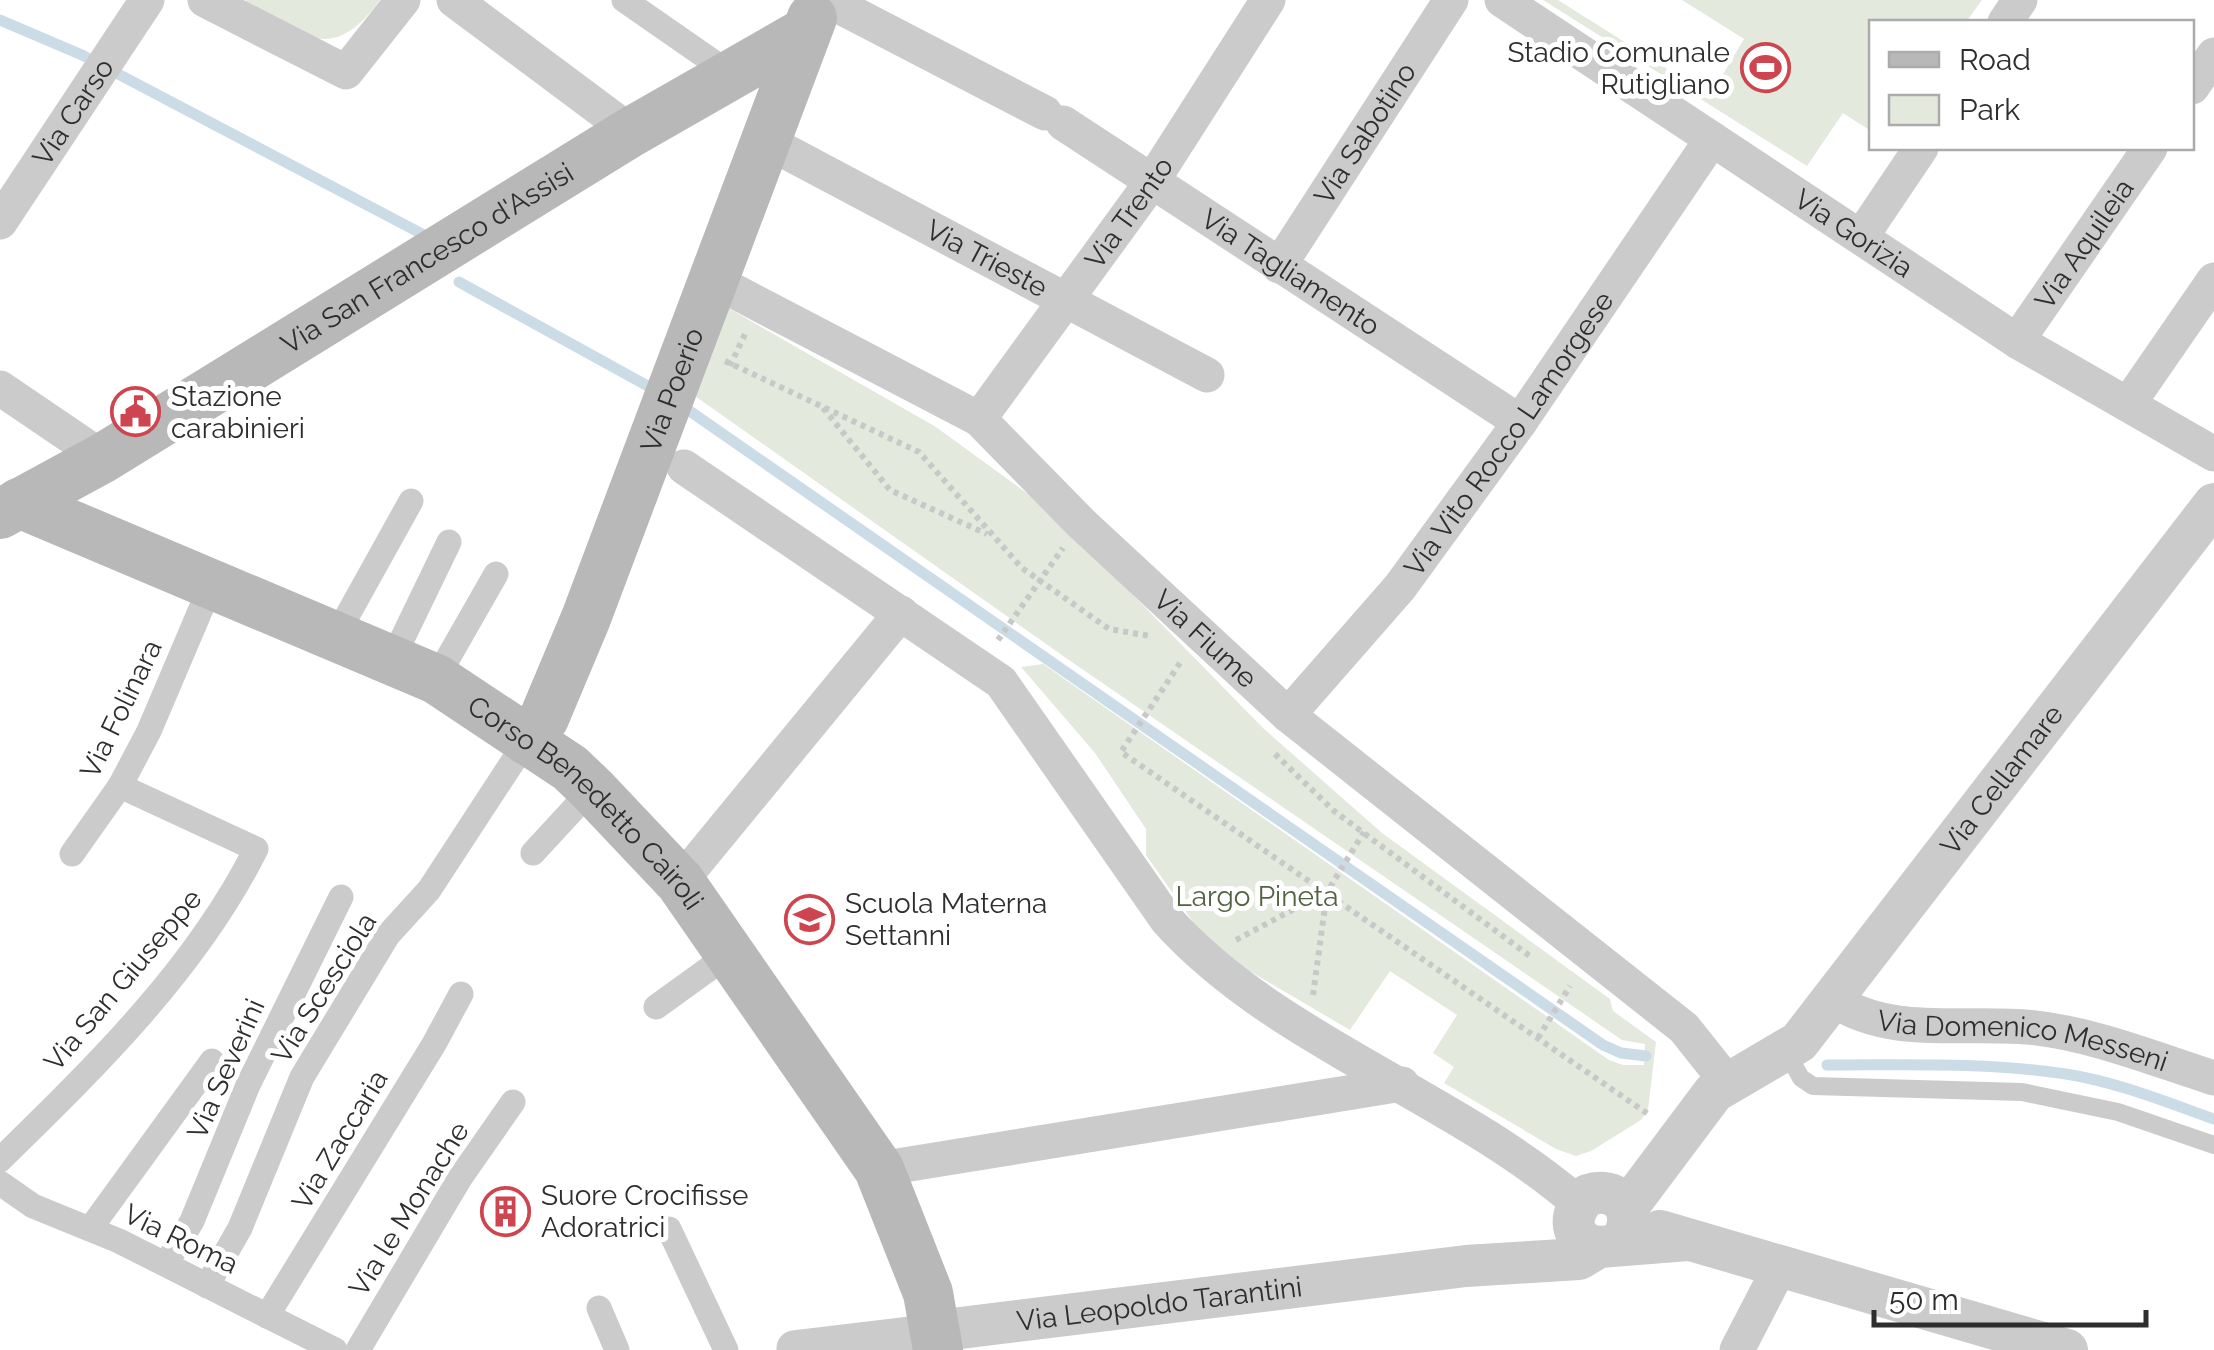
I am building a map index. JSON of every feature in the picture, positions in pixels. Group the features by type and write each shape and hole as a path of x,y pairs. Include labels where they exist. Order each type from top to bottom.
{"main road":[{"name":"Via San Francesco d'Assisi","path":"10,508 104,458 631,132 732,75 818,11"},
{"name":"Via Poerio","path":"527,740 544,718 579,634 711,279 818,11"},
{"name":"Corso Benedetto Cairoli","path":"10,508 212,584 414,669 527,740 592,789 680,882 879,1169 928,1293 937,1340"}],"street":[{"name":"Via Carso","path":"0,222 146,0"},
{"path":"219,3 346,72 403,0"},
{"path":"454,0 631,132"},
{"path":"624,0 732,75"},
{"name":"Via Trento","path":"980,419 1150,183 1268,0"},
{"name":"Via Sabotino","path":"1279,266 1451,0"},
{"name":"Via Gorizia","path":"1502,0 2017,341 2214,454"},
{"name":"Via Tagliamento","path":"818,11 1054,118 1520,422"},
{"path":"2194,84 2214,54"},
{"name":"Via Vito Rocco Lamorgese","path":"1288,715 1400,586 1520,422 1712,138"},
{"name":"Via Trieste","path":"766,142 1207,375"},
{"path":"1861,238 1920,150"},
{"name":"Via Aquileia","path":"2017,341 2149,150"},
{"name":"Via Fiume","path":"711,279 980,419 1081,522 1288,715 1684,1028 1727,1082"},
{"path":"2129,403 2214,280"},
{"path":"0,388 104,458"},
{"path":"684,468 1002,682 1167,920 1203,958 1308,1028 1534,1165 1602,1218 1780,1265 2068,1350"},
{"path":"336,636 412,501"},
{"name":"Via Cellamare","path":"1602,1218 1727,1082 1799,1042 2214,504"},
{"path":"414,669 450,542"},
{"path":"414,669 496,574"},
{"name":"Via Folinara","path":"72,854 120,786 149,731 212,584"},
{"path":"680,882 901,614"},
{"name":"Via Scesciola","path":"208,1286 240,1228 302,1077 388,934 429,890 527,740"},
{"name":"Via San Giuseppe","path":"0,1160 104,1054 209,931 256,849 120,786"},
{"path":"532,853 592,789"},
{"name":"Via Severini","path":"166,1264 204,1196 248,1086 342,897"},
{"path":"656,1007 728,956"},
{"name":"Via Zaccaria","path":"267,1316 461,994"},
{"name":"Via Domenico Messeni","path":"1834,1000 1855,1015 1884,1022 2038,1028 2214,1078"},
{"path":"90,1229 212,1061"},
{"path":"879,1169 1402,1084"},
{"name":"Via le Monache","path":"358,1350 460,1178 513,1102"},
{"name":"Via Roma","path":"0,1183 33,1206 166,1264 335,1350"},
{"name":"Via Leopoldo Tarantini","path":"787,1349 937,1340 1466,1266 1602,1218"},
{"path":"669,1229 726,1350"},
{"path":"1737,1350 1780,1265"},
{"path":"599,1308 617,1350"}],"lane":[{"path":"1786,1051 1800,1078 1814,1086 2022,1092 2118,1112 2214,1145"}],"path":[{"path":"725,379 759,304"},
{"path":"687,344 919,452 1012,560 1109,628 1151,636 1194,676"},
{"path":"822,406 890,490 992,537"},
{"path":"996,642 1081,522"},
{"path":"1180,663 1122,752 1678,1135"},
{"path":"1264,744 1334,811 1540,964"},
{"path":"1308,1028 1327,892 1364,832"},
{"path":"1203,958 1327,892"},
{"path":"1538,1038 1572,987 1556,975"}],"green space":[{"path":"380,0 347,33 316,38 300,34 244,3"},
{"path":"1543,0 1558,0 1710,96 1744,39 1682,0 1982,0 1967,20 1869,20 1869,130 1843,113 1807,166"},
{"name":"Largo Pineta","path":"721,304 936,427 1050,510 1263,728 1382,833 1610,999 1613,1011 1656,1042 1648,1110 1641,1120 1591,1151 1576,1156 1556,1149 1444,1083 1454,1067 1433,1053 1457,1015 1390,971 1350,1030 1212,949 1146,855 1146,829 1095,753 1021,667 1043,664 1609,1060 1644,1065 1645,1044 1622,1040 1066,658 685,389"}],"waterway":[{"path":"0,20 82,55 426,236"},
{"path":"459,282 655,390"},
{"path":"681,405 1603,1045 1621,1053 1646,1056"},
{"path":"1827,1065 1976,1066 2066,1074 2123,1087 2214,1119"}],"place":[{"name":"Stadio Comunale Rutigliano","path":"1765,68"},
{"name":"Stazione carabinieri","path":"136,412"},
{"name":"Scuola Materna Settanni","path":"810,919"},
{"name":"Suore Crocifisse Adoratrici","path":"506,1211"}]}
